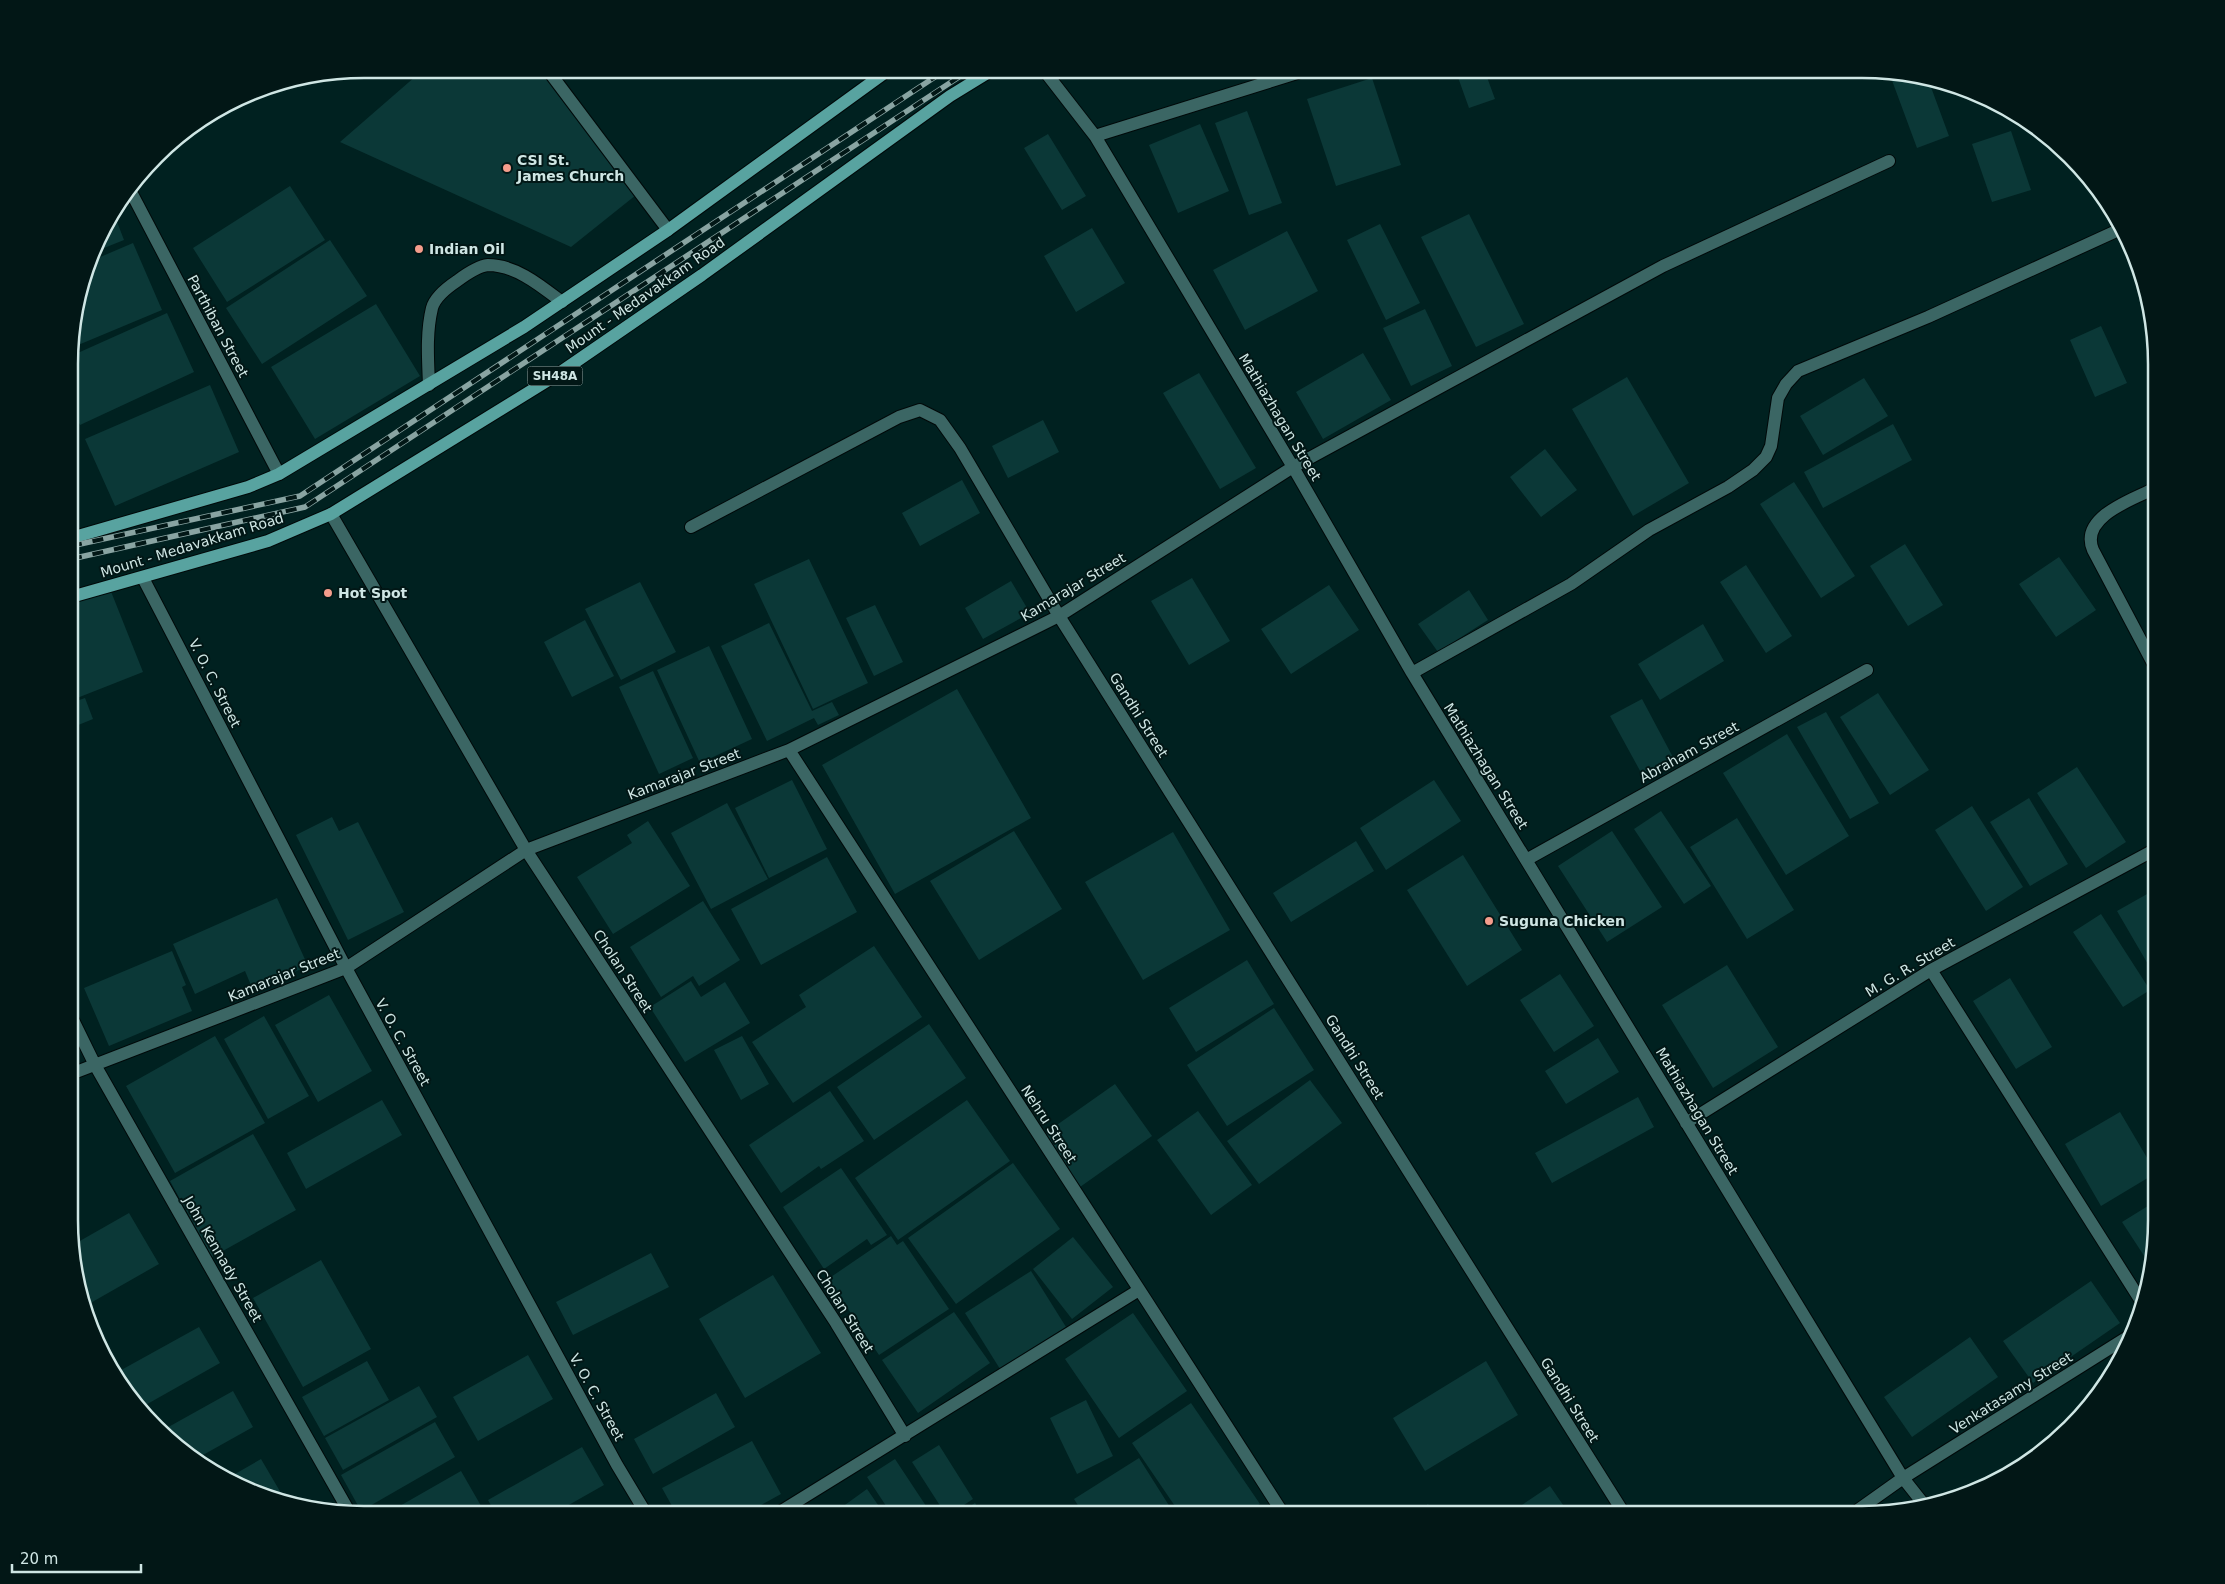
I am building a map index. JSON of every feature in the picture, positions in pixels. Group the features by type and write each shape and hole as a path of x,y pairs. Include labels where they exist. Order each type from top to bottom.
{"main road":[{"path":"77,536 248,487 279,474 524,328 668,230 878,78"},
{"name":"Mount - Medavakkam Road","path":"77,594 143,578 268,540 332,514 555,376 702,275 950,96 979,78"}],"street":[{"path":"554,78 668,230"},
{"name":"Mathiazhagan Street","path":"1050,78 1095,136 1293,468 1412,673 1903,1478 1921,1500"},
{"path":"1095,136 1281,78"},
{"name":"Kamarajar Street","path":"77,1072 346,968 526,850 788,750 1059,616 1293,468 1663,266 1889,161"},
{"name":"Parthiban Street","path":"132,196 279,474"},
{"path":"1412,673 1571,584 1649,530 1728,487 1753,470 1766,457 1771,446 1778,398 1786,384 1798,371 1928,317 2115,232"},
{"path":"429,384 427,346 432,306 447,288 467,274 487,265 512,270 537,284 562,302"},
{"name":"Gandhi Street","path":"691,527 898,417 920,410 940,420 960,448 1059,616 1619,1506"},
{"path":"2148,492 2107,513 2095,524 2089,537 2093,550 2148,654"},
{"name":"Cholan Street","path":"332,514 526,850 836,1323 904,1436"},
{"name":"V. O. C. Street","path":"143,578 346,968 612,1456 642,1506"},
{"name":"Abraham Street","path":"1526,860 1868,670"},
{"name":"Nehru Street","path":"788,750 1139,1290 1274,1506"},
{"name":"M. G. R. Street","path":"1686,1123 1931,970 2148,853"},
{"path":"1931,970 2138,1295"},
{"name":"John Kennady Street","path":"77,1028 95,1065 346,1506"},
{"path":"790,1506 1139,1290"},
{"name":"Venkatasamy Street","path":"1864,1506 1903,1478 2120,1343"}],"building":[{"name":"CSI St. James Church","path":"414,78 547,78 636,195 571,247 340,142"},
{"path":"1372,78 1401,165 1336,186 1307,99"},
{"path":"1458,78 1487,78 1495,99 1469,108"},
{"path":"1892,79 1931,86 1949,136 1917,148"},
{"path":"1247,111 1282,203 1249,215 1215,123"},
{"path":"1200,124 1229,191 1178,213 1149,145"},
{"path":"2011,131 2031,190 1992,202 1972,144"},
{"path":"1048,134 1086,196 1062,210 1024,148"},
{"path":"290,186 325,240 227,302 193,248"},
{"path":"1469,214 1524,324 1476,347 1421,237"},
{"path":"116,220 124,240 101,249"},
{"path":"1380,224 1420,303 1386,320 1347,240"},
{"path":"1092,228 1125,283 1076,312 1044,256"},
{"path":"1287,231 1318,291 1245,330 1213,270"},
{"path":"330,240 367,296 262,364 226,308"},
{"path":"133,243 162,310 78,345 87,289 98,258"},
{"path":"376,304 420,376 315,439 271,367"},
{"path":"1425,309 1452,366 1411,386 1383,328"},
{"path":"167,313 194,372 80,425 77,419 78,353"},
{"path":"2101,326 2127,383 2095,397 2070,340"},
{"path":"1363,353 1391,400 1323,439 1296,392"},
{"path":"1199,373 1256,468 1220,489 1163,393"},
{"path":"1627,377 1689,483 1633,516 1572,409"},
{"path":"1864,378 1888,416 1823,455 1800,416"},
{"path":"210,385 239,452 115,506 85,439"},
{"path":"1043,420 1059,452 1008,478 992,446"},
{"path":"1893,424 1912,460 1823,508 1804,472"},
{"path":"1545,449 1577,490 1541,517 1510,477"},
{"path":"962,480 980,513 920,546 902,513"},
{"path":"1794,482 1855,576 1821,598 1760,504"},
{"path":"1905,544 1943,605 1908,626 1870,566"},
{"path":"2059,557 2096,610 2056,637 2019,584"},
{"path":"809,559 868,683 813,709 754,584"},
{"path":"1746,565 1792,636 1766,653 1720,582"},
{"path":"1192,578 1230,641 1189,665 1151,601"},
{"path":"1011,581 1030,613 983,639 965,608"},
{"path":"640,582 676,652 621,680 585,609"},
{"path":"1329,585 1359,630 1291,674 1261,629"},
{"path":"110,589 143,672 77,698 77,602"},
{"path":"1469,590 1488,620 1438,652 1418,624"},
{"path":"875,605 903,662 874,676 846,618"},
{"path":"585,620 614,676 572,697 544,642"},
{"path":"769,623 812,711 832,702 839,715 818,725 814,718 767,741 721,646"},
{"path":"1703,624 1724,661 1660,700 1638,664"},
{"path":"709,646 752,739 700,763 657,670"},
{"path":"653,671 693,758 659,774 619,687"},
{"path":"957,689 1031,818 895,894 822,765"},
{"path":"1878,693 1929,770 1890,795 1840,717"},
{"path":"85,698 93,719 77,726 77,701"},
{"path":"1642,699 1675,761 1644,778 1610,716"},
{"path":"1826,712 1879,803 1850,819 1797,727"},
{"path":"1787,734 1849,836 1786,875 1723,773"},
{"path":"2077,767 2126,842 2086,868 2037,793"},
{"path":"792,780 827,849 769,878 735,808"},
{"path":"1434,780 1461,821 1386,870 1360,828"},
{"path":"2029,798 2068,864 2030,886 1990,822"},
{"path":"727,803 768,879 711,909 671,833"},
{"path":"1972,806 2023,887 1986,911 1935,830"},
{"path":"1661,811 1711,886 1684,904 1634,829"},
{"path":"332,817 339,831 358,822 404,912 348,940 296,835"},
{"path":"1737,818 1794,910 1747,939 1690,847"},
{"path":"648,821 690,886 613,934 577,877 632,843 627,835"},
{"path":"1014,831 1062,909 979,960 930,881"},
{"path":"1612,831 1662,907 1607,942 1558,866"},
{"path":"1173,832 1230,930 1143,980 1085,882"},
{"path":"1356,841 1374,871 1291,922 1273,893"},
{"path":"1463,855 1522,950 1467,986 1407,890"},
{"path":"827,857 857,912 761,965 731,909"},
{"path":"2148,894 2148,964 2117,911"},
{"path":"277,898 308,966 253,990 245,971 195,994 173,944"},
{"path":"703,901 740,960 699,986 693,976 661,997 630,947"},
{"path":"2101,914 2148,987 2148,991 2123,1007 2073,932"},
{"path":"874,946 922,1017 793,1103 752,1042 806,1007 799,995"},
{"path":"172,951 186,985 182,987 192,1011 109,1046 84,988"},
{"path":"1247,960 1274,1004 1196,1052 1169,1008"},
{"path":"1727,965 1778,1047 1713,1088 1662,1005"},
{"path":"1560,974 1594,1026 1554,1052 1520,1000"},
{"path":"2010,978 2052,1047 2016,1069 1973,1001"},
{"path":"691,981 701,997 725,982 750,1023 685,1062 650,1007"},
{"path":"329,995 372,1071 318,1102 275,1025"},
{"path":"1274,1008 1314,1070 1227,1126 1187,1065"},
{"path":"264,1016 309,1096 268,1119 224,1039"},
{"path":"929,1024 966,1078 874,1140 837,1087"},
{"path":"215,1036 265,1123 175,1173 126,1086"},
{"path":"742,1036 769,1084 741,1100 714,1050"},
{"path":"1598,1038 1619,1072 1566,1104 1545,1071"},
{"path":"1310,1080 1342,1123 1259,1184 1227,1141"},
{"path":"1115,1084 1152,1136 1080,1187 1044,1134"},
{"path":"830,1091 864,1141 821,1169 819,1166 781,1193 749,1145"},
{"path":"1638,1097 1654,1127 1552,1183 1535,1153"},
{"path":"382,1100 402,1135 306,1189 287,1153"},
{"path":"967,1100 1010,1161 898,1240 855,1178"},
{"path":"1198,1111 1252,1185 1211,1215 1157,1140"},
{"path":"2120,1112 2148,1159 2148,1178 2101,1206 2065,1144"},
{"path":"253,1134 296,1210 212,1257 170,1181"},
{"path":"1013,1163 1060,1229 956,1304 908,1238"},
{"path":"841,1168 887,1235 871,1245 867,1239 824,1269 783,1207"},
{"path":"2148,1206 2145,1257 2122,1222"},
{"path":"129,1213 159,1264 90,1303 83,1276 78,1242"},
{"path":"891,1236 897,1245 903,1241 949,1309 879,1355 828,1279"},
{"path":"1073,1237 1113,1287 1072,1319 1033,1269"},
{"path":"651,1253 669,1287 573,1335 556,1302"},
{"path":"321,1260 371,1349 303,1387 253,1298"},
{"path":"1031,1271 1066,1327 1000,1369 965,1313"},
{"path":"773,1275 821,1353 745,1398 699,1319"},
{"path":"2091,1281 2120,1323 2033,1383 2003,1341"},
{"path":"954,1312 990,1363 918,1413 882,1360"},
{"path":"1133,1313 1187,1391 1119,1438 1065,1359"},
{"path":"199,1327 220,1363 145,1405 120,1370"},
{"path":"1970,1337 1998,1377 1912,1437 1884,1397"},
{"path":"528,1355 553,1399 478,1441 453,1397"},
{"path":"367,1361 389,1400 324,1436 302,1397"},
{"path":"1486,1361 1518,1415 1425,1471 1393,1418"},
{"path":"419,1386 437,1417 343,1470 325,1438"},
{"path":"233,1391 253,1427 202,1456 166,1428"},
{"path":"716,1393 735,1427 653,1474 634,1439"},
{"path":"1086,1400 1113,1456 1077,1474 1050,1418"},
{"path":"1191,1403 1260,1504 1257,1506 1175,1506 1132,1443"},
{"path":"435,1422 455,1457 370,1506 358,1506 341,1475"},
{"path":"752,1441 781,1494 759,1506 672,1506 662,1488"},
{"path":"939,1445 973,1499 962,1506 940,1506 912,1462"},
{"path":"582,1447 604,1485 567,1506 491,1506 488,1500"},
{"path":"1139,1458 1169,1506 1078,1506 1074,1499"},
{"path":"261,1459 281,1493 254,1485 233,1475"},
{"path":"895,1459 926,1506 886,1506 867,1477"},
{"path":"461,1471 481,1506 400,1506"},
{"path":"1550,1486 1564,1506 1520,1506"},
{"path":"867,1489 879,1506 843,1506"}],"railway":[{"path":"77,545 300,496 933,78"},
{"path":"77,558 305,507 957,78"}],"place":[{"name":"CSI St. James Church","path":"507,168"},
{"name":"Indian Oil","path":"419,249"},
{"name":"Hot Spot","path":"328,593"},
{"name":"Suguna Chicken","path":"1489,921"}]}
